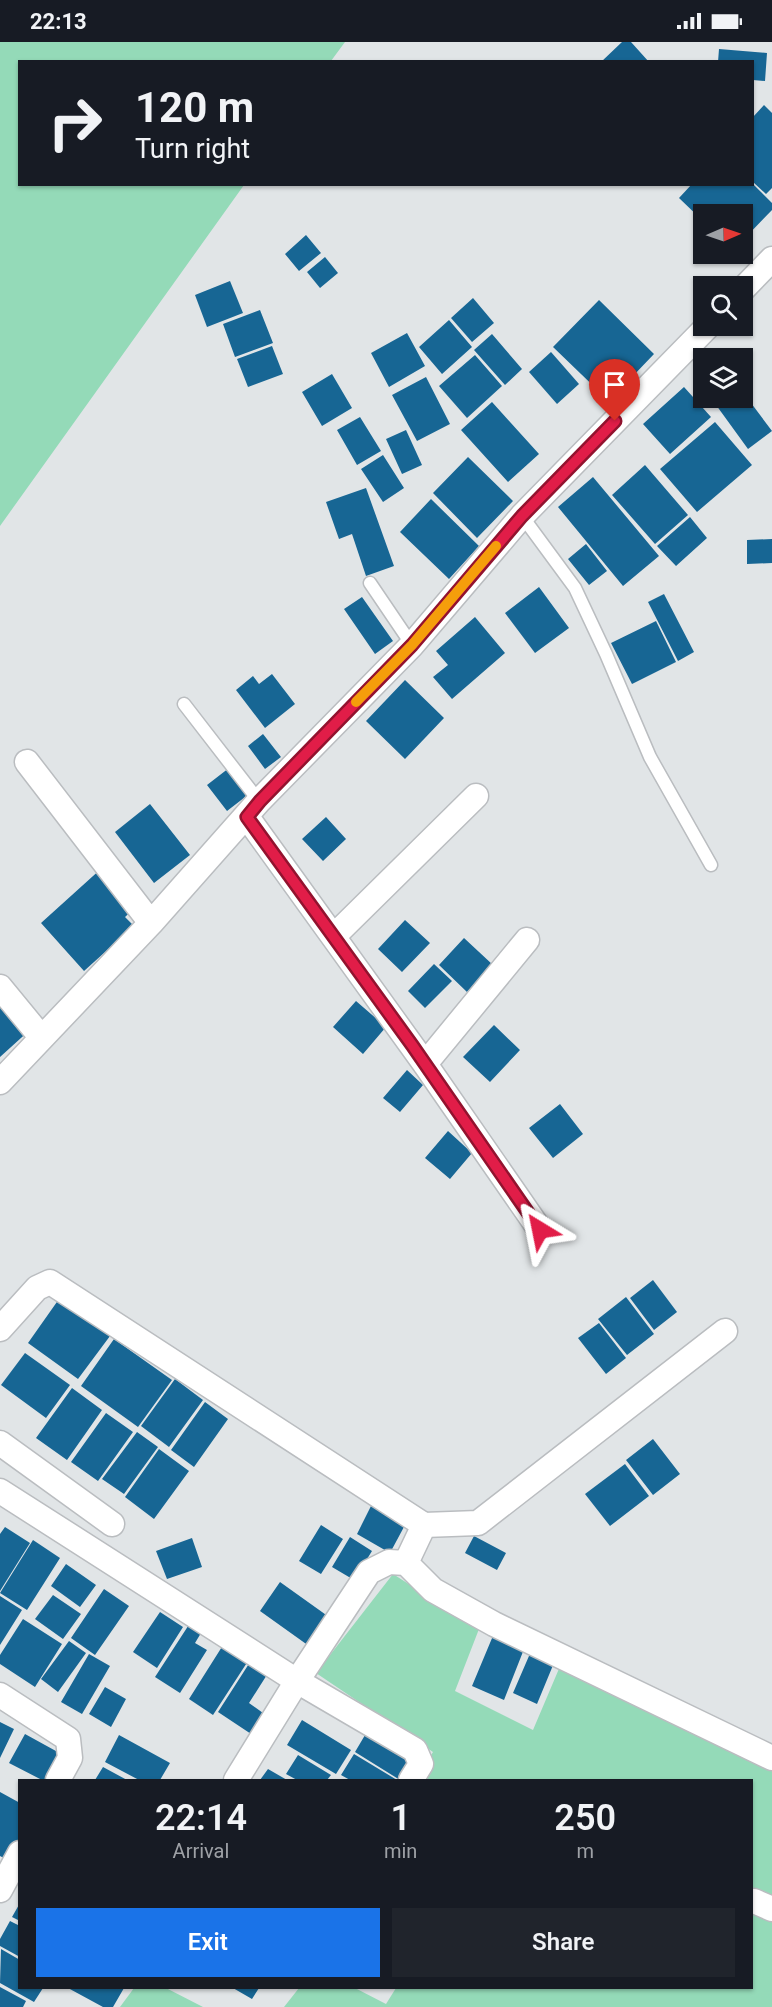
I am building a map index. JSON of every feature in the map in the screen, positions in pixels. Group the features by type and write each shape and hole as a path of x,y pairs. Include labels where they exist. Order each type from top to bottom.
{"street":[{"path":"753,279 772,259"},
{"path":"0,1082 151,923 253,809 412,645 522,516 698,336"},
{"path":"27,762 151,923"},
{"path":"334,936 476,796"},
{"path":"253,809 334,936 540,1230"},
{"path":"424,1064 527,940"},
{"path":"0,987 41,1037"},
{"path":"0,1329 37,1288 50,1282 424,1525 478,1523 725,1331"},
{"path":"0,1443 112,1524"},
{"path":"0,1491 297,1681 415,1750 421,1764 412,1779"},
{"path":"406,1563 424,1525"},
{"path":"237,1779 297,1681 369,1572 390,1562 406,1563 433,1590 494,1624 772,1758"},
{"path":"0,1695 68,1739 70,1758 59,1779"},
{"path":"0,1890 18,1857"}],"lane":[{"path":"522,516 575,588 650,757 711,865"},
{"path":"370,583 412,645"},
{"path":"184,704 253,809"}],"green space":[{"path":"0,42 345,42 332,60 18,60 18,186 243,186 0,526"},
{"path":"393,1574 479,1629 455,1691 533,1730 561,1664 772,1760 772,2007 284,2007 298,1989 357,1989 386,2004 395,1989 753,1989 753,1779 417,1779 433,1752 316,1673"},
{"path":"133,1989 168,1989 203,2007 120,2007"}],"building":[{"path":"622,42 631,42 647,60 603,60"},
{"path":"719,49 767,53 765,81 754,80 754,60 718,60"},
{"path":"764,105 772,113 772,188 766,194 754,183 754,116"},
{"path":"754,185 772,203 772,210 753,230 753,204 693,204 693,211 679,198 690,186"},
{"path":"306,235 321,253 299,271 285,254"},
{"path":"325,257 338,273 320,288 307,272"},
{"path":"230,281 243,313 207,327 195,295"},
{"path":"473,298 494,323 472,342 451,318"},
{"path":"599,300 654,354 609,401 553,347"},
{"path":"260,310 273,343 235,357 223,324"},
{"path":"449,320 472,347 442,374 419,347"},
{"path":"407,333 425,366 389,387 371,353"},
{"path":"492,334 522,369 505,385 474,350"},
{"path":"272,346 283,374 248,387 237,359"},
{"path":"551,352 579,384 557,404 529,372"},
{"path":"475,355 502,386 467,418 439,386"},
{"path":"332,374 352,408 322,426 302,392"},
{"path":"426,377 450,424 417,441 392,395"},
{"path":"684,387 693,397 693,408 703,408 711,417 670,454 643,424"},
{"path":"492,402 539,454 508,482 461,430"},
{"path":"753,406 772,431 748,449 718,408 753,408"},
{"path":"360,417 381,451 357,465 337,430"},
{"path":"715,422 752,465 697,512 660,469"},
{"path":"406,430 422,465 402,474 386,439"},
{"path":"383,455 404,488 383,502 361,469"},
{"path":"468,457 513,501 477,538 433,493"},
{"path":"645,465 688,515 655,544 612,495"},
{"path":"593,477 659,556 623,586 558,507"},
{"path":"366,488 394,566 366,576 352,534 339,539 326,502"},
{"path":"431,499 479,546 449,579 400,532"},
{"path":"690,517 707,538 676,566 657,546"},
{"path":"772,539 772,563 747,564 747,540"},
{"path":"586,544 607,571 589,585 568,559"},
{"path":"539,587 569,628 535,653 505,613"},
{"path":"664,594 694,652 678,661 648,602"},
{"path":"362,597 393,641 375,654 344,609"},
{"path":"475,617 505,653 452,699 433,677 448,665 436,651"},
{"path":"656,621 676,662 632,684 611,643"},
{"path":"272,674 295,704 265,728 236,690 253,676 259,684"},
{"path":"405,680 444,718 405,759 366,721"},
{"path":"263,734 281,757 265,769 248,746"},
{"path":"229,768 249,794 227,811 207,785"},
{"path":"150,804 190,855 154,883 115,832"},
{"path":"326,817 346,839 323,861 302,839"},
{"path":"103,867 137,906 125,917 134,926 84,971 41,923"},
{"path":"405,920 430,943 402,972 378,949"},
{"path":"464,938 493,965 467,992 439,965"},
{"path":"434,964 452,981 425,1008 408,991"},
{"path":"0,991 32,1028 0,1057"},
{"path":"356,1001 386,1027 363,1054 333,1027"},
{"path":"494,1025 520,1050 490,1082 463,1057"},
{"path":"407,1070 423,1085 400,1112 383,1098"},
{"path":"560,1104 583,1134 553,1158 529,1128"},
{"path":"448,1131 472,1153 450,1179 425,1158"},
{"path":"653,1280 677,1312 654,1330 630,1298"},
{"path":"626,1297 654,1334 627,1355 598,1319"},
{"path":"59,1299 110,1336 78,1379 28,1343"},
{"path":"599,1323 626,1358 606,1374 578,1338"},
{"path":"114,1339 172,1380 138,1427 81,1386"},
{"path":"25,1353 70,1385 46,1418 1,1385"},
{"path":"175,1379 203,1400 169,1447 141,1426"},
{"path":"72,1388 102,1410 67,1460 36,1438"},
{"path":"205,1402 228,1419 194,1467 171,1450"},
{"path":"106,1413 133,1432 98,1481 71,1462"},
{"path":"137,1432 158,1447 124,1494 102,1479"},
{"path":"653,1439 680,1474 653,1495 626,1460"},
{"path":"159,1449 189,1471 154,1519 125,1497"},
{"path":"625,1464 649,1496 610,1526 585,1494"},
{"path":"371,1506 405,1525 390,1553 357,1534"},
{"path":"321,1525 343,1539 321,1574 299,1561"},
{"path":"5,1527 30,1543 0,1591 0,1534"},
{"path":"474,1536 506,1553 497,1570 465,1553"},
{"path":"350,1537 372,1551 354,1580 332,1567"},
{"path":"192,1538 202,1567 167,1579 156,1551"},
{"path":"33,1540 60,1558 27,1610 0,1593"},
{"path":"66,1564 96,1585 80,1607 51,1586"},
{"path":"280,1582 329,1617 309,1646 260,1611"},
{"path":"104,1589 129,1606 95,1655 71,1638"},
{"path":"53,1595 81,1614 63,1639 35,1619"},
{"path":"0,1596 22,1610 0,1645"},
{"path":"160,1612 183,1627 157,1668 133,1652"},
{"path":"23,1619 62,1644 35,1687 0,1664 0,1655"},
{"path":"192,1620 204,1628 195,1643 207,1650 180,1693 155,1677"},
{"path":"495,1631 526,1644 504,1700 472,1686"},
{"path":"69,1641 86,1653 58,1692 41,1679"},
{"path":"225,1642 250,1658 213,1715 189,1699"},
{"path":"532,1649 556,1658 537,1704 513,1693"},
{"path":"89,1654 110,1666 82,1714 61,1702"},
{"path":"252,1659 270,1670 249,1703 270,1718 257,1738 218,1712"},
{"path":"105,1687 126,1699 111,1727 89,1714"},
{"path":"302,1720 351,1750 336,1774 287,1745"},
{"path":"0,1722 14,1729 0,1758"},
{"path":"368,1730 414,1758 401,1779 398,1779 355,1752"},
{"path":"25,1734 65,1756 54,1779 40,1779 9,1763"},
{"path":"119,1735 170,1763 161,1779 137,1779 105,1762"},
{"path":"354,1754 395,1779 348,1779 341,1775"},
{"path":"298,1755 331,1775 328,1779 295,1779 286,1774"},
{"path":"103,1767 125,1779 96,1779"},
{"path":"268,1769 285,1779 261,1779"},
{"path":"0,1792 18,1802 18,1854 13,1863 0,1856"},
{"path":"18,1906 18,1920 12,1917"},
{"path":"10,1921 18,1925 18,1956 0,1946 0,1939"},
{"path":"1,1949 18,1959 18,1989 42,1989 34,2002 0,1983"},
{"path":"0,1987 26,2001 23,2007 0,2007"},
{"path":"70,1989 123,1989 113,2007 103,2007"},
{"path":"235,1989 258,1989 252,1999"}],"slow traffic":[{"path":"356,702 412,645 496,546"}],"route":[{"path":"540,1230 412,1045 247,817 412,645 522,516 615,421"}]}
